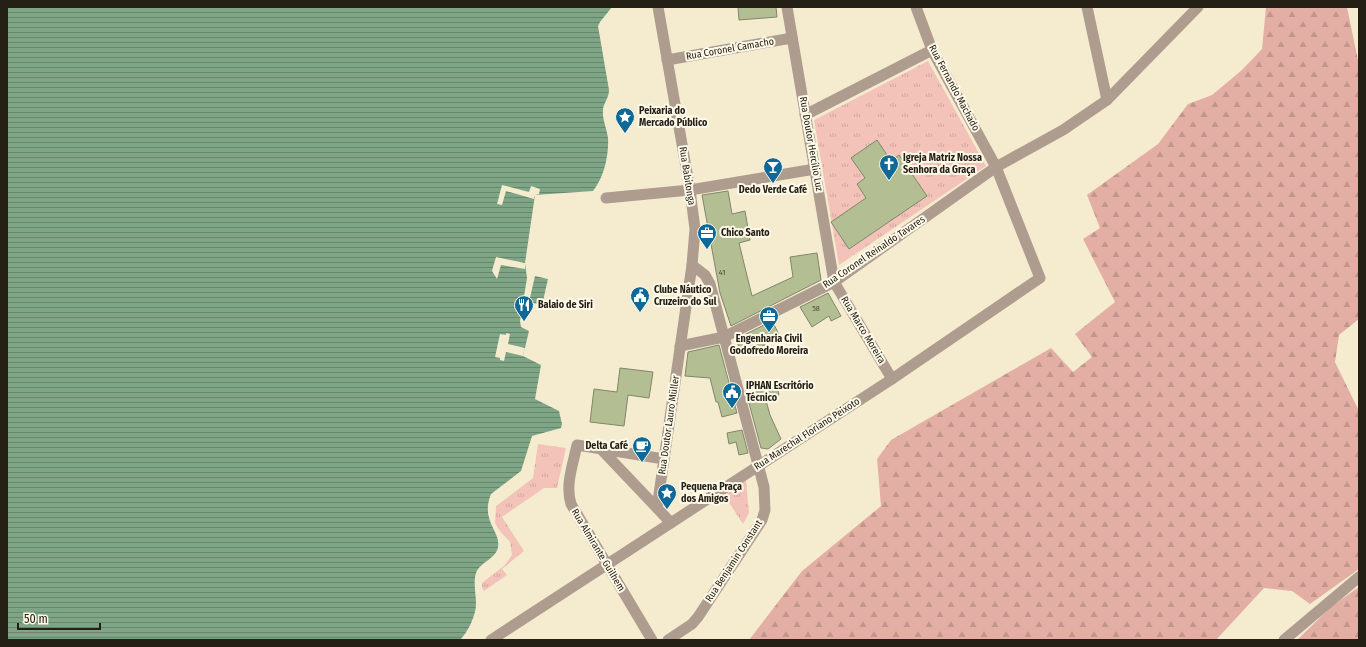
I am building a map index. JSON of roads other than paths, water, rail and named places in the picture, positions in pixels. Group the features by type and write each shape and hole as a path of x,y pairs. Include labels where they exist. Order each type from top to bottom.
{"street":[{"name":"Rua Babitonga","path":"658,7 690,190 695,228 692,265 680,346"},
{"name":"Rua Doutor Hercílio Luz","path":"787,7 834,282"},
{"name":"Rua Fernando Machado","path":"918,7 932,50 996,167 1040,278"},
{"path":"1087,7 1107,100"},
{"name":"Rua Coronel Reinaldo Tavares","path":"680,346 724,337 834,282 996,167 1063,130 1107,100 1198,7"},
{"name":"Rua Coronel Camacho","path":"667,60 792,38"},
{"path":"806,115 932,50"},
{"path":"606,198 690,190 815,169"},
{"name":"Rua Benjamin Constant","path":"668,640 692,624 698,617 762,520 765,510 765,498 758,466 710,284 705,275 692,265"},
{"name":"Rua Marechal Floriano Peixoto","path":"491,640 892,379 1040,278"},
{"name":"Rua Marco Moreira","path":"834,282 892,379"},
{"name":"Rua Doutor Lauro Müller","path":"658,508 680,346"},
{"name":"Rua Almirante Guilhem","path":"652,640 571,504 568,495 568,485 577,445 664,459"},
{"path":"600,448 671,523"},
{"path":"1284,640 1359,577"}],"place":[{"name":"Peixaria do Mercado Público","path":"625,134"},
{"name":"Igreja Matriz Nossa Senhora da Graça","path":"889,181"},
{"name":"Dedo Verde Café","path":"773,184"},
{"name":"Chico Santo","path":"707,250"},
{"name":"Clube Náutico Cruzeiro do Sul","path":"640,313"},
{"name":"Balaio de Siri","path":"524,322"},
{"name":"Engenharia Civil Godofredo Moreira","path":"769,333"},
{"name":"IPHAN Escritório Técnico","path":"732,409"},
{"name":"Delta Café","path":"642,463"},
{"name":"Pequena Praça dos Amigos","path":"667,510"}]}
